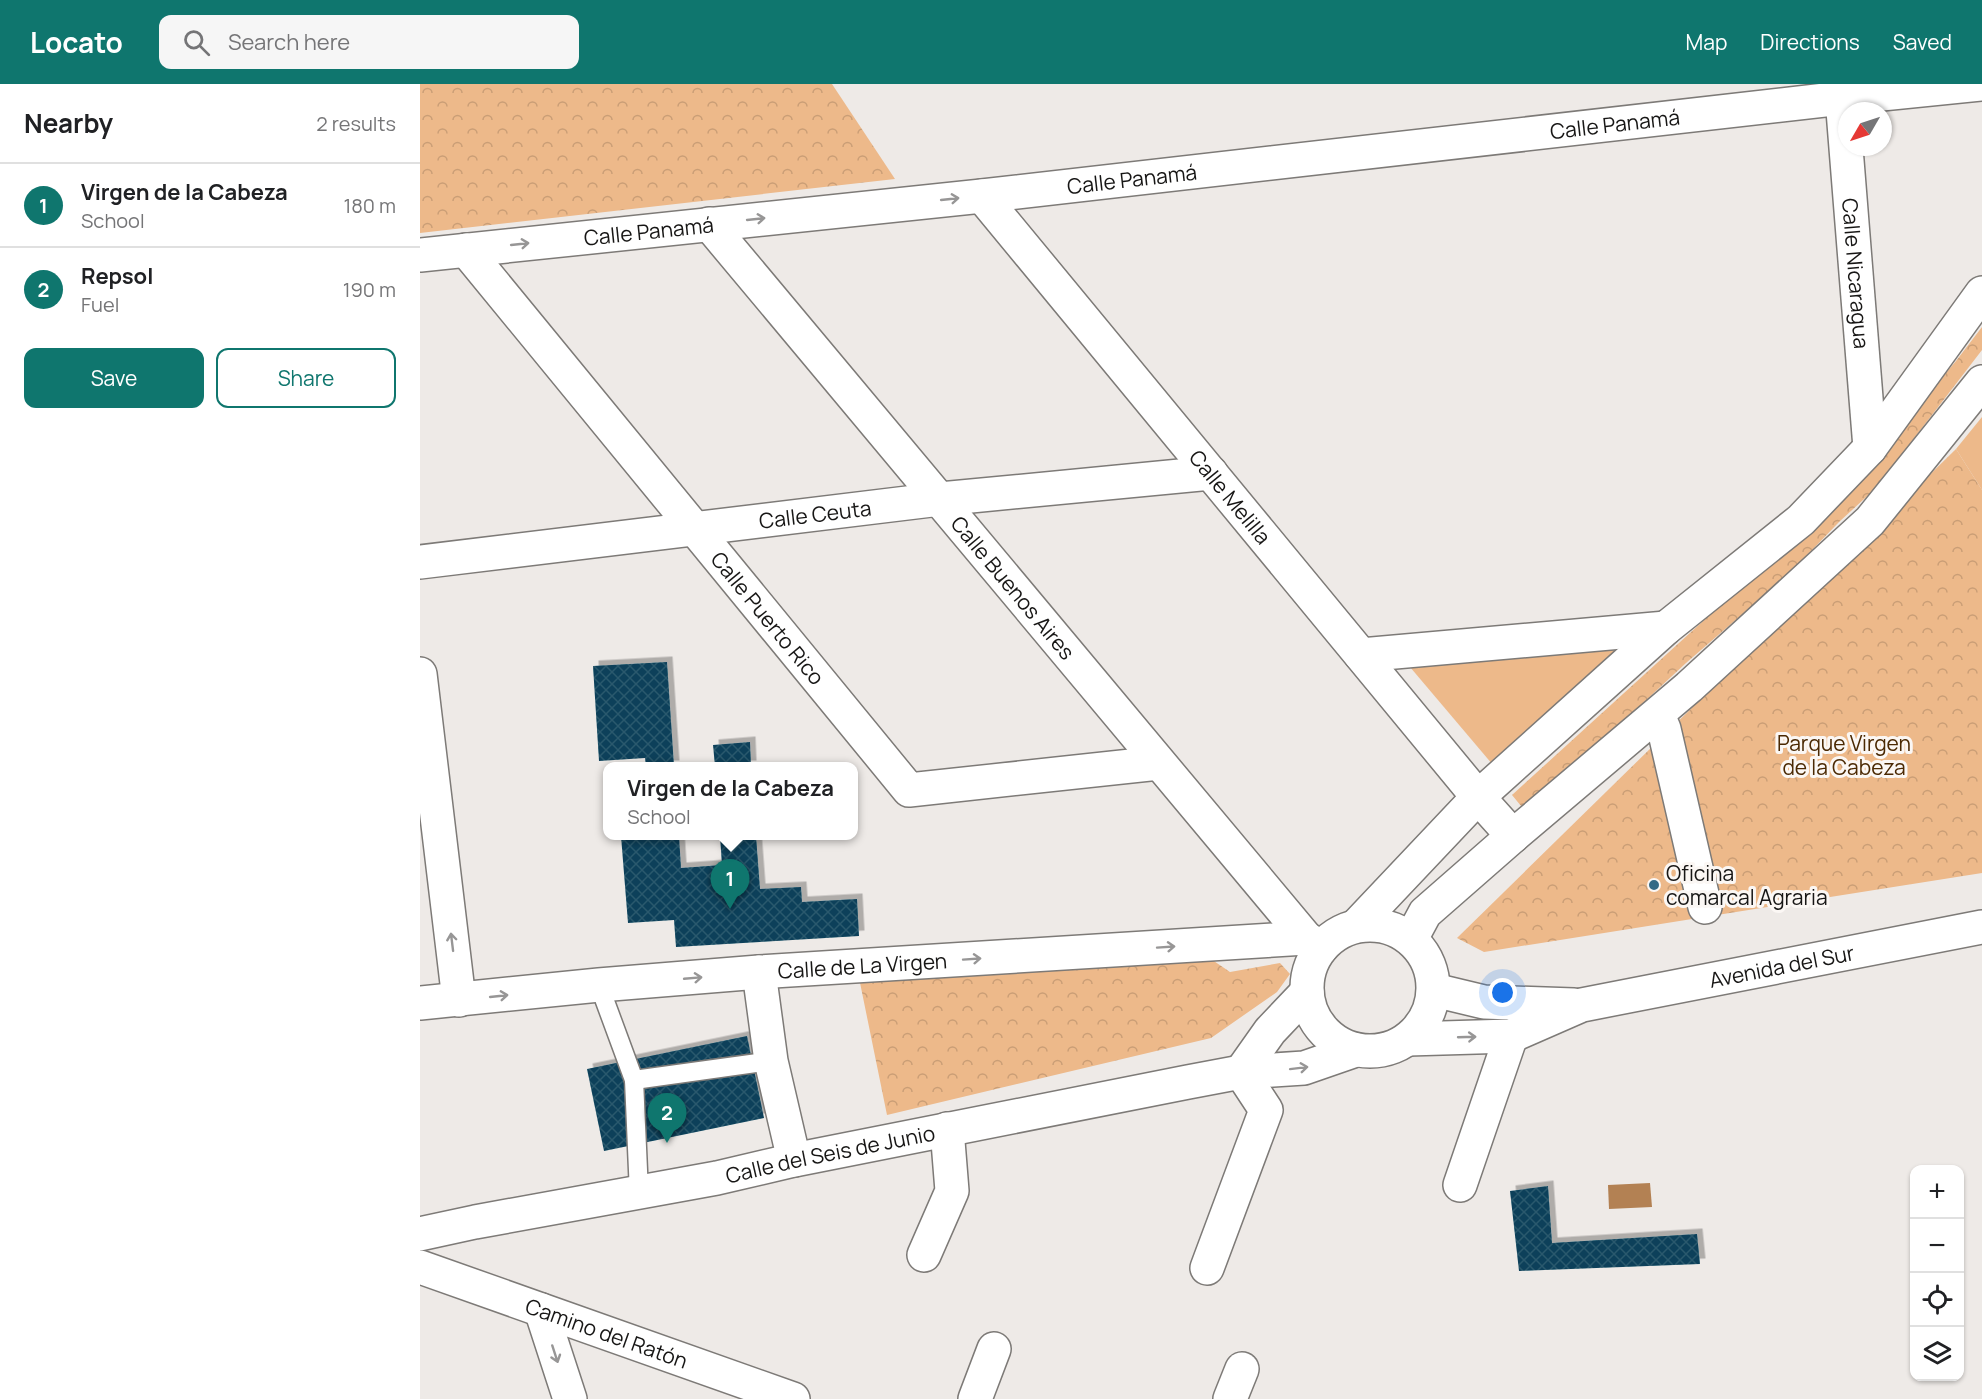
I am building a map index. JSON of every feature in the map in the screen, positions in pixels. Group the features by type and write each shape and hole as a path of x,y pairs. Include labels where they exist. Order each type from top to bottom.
{"street":[{"name":"Calle Panamá","path":"420,255 982,196 1982,84"},
{"name":"Calle Nicaragua","path":"1842,98 1870,448"},
{"name":"Calle Melilla","path":"982,196 1478,797 1513,836"},
{"name":"Calle Buenos Aires","path":"709,224 1159,764 1313,943"},
{"name":"Calle Puerto Rico","path":"466,250 909,790 1159,764"},
{"path":"1356,926 1478,797 1666,628 1801,520 1870,448 1982,293"},
{"path":"1411,939 1425,913 1658,715 1870,521 1982,382"},
{"name":"Calle Ceuta","path":"420,562 940,500 1211,473"},
{"path":"1361,655 1666,628"},
{"path":"420,674 459,1000"},
{"path":"1658,715 1664,729 1705,907"},
{"path":"1375,925 1394,930 1411,939 1424,954 1432,971 1434,990 1431,1009 1422,1026 1408,1039 1392,1048 1375,1052 1356,1050 1337,1042 1322,1029 1311,1011 1307,992 1313,943 1356,926 1375,925"},
{"name":"Avenida del Sur","path":"1408,1039 1511,1036 1582,1005 1982,927"},
{"name":"Calle de La Virgen","path":"420,1003 759,972 1313,943"},
{"path":"759,972 771,1061 794,1160"},
{"name":"Avenida del Sur","path":"1434,990 1484,1002 1582,1005"},
{"path":"1207,1268 1266,1110 1241,1072 1270,1031 1307,992"},
{"path":"1460,1185 1511,1036"},
{"name":"Calle del Seis de Junio","path":"420,1234 717,1178 947,1129 1241,1072 1304,1068 1356,1050"},
{"path":"924,1255 952,1191 947,1129"},
{"name":"Camino del Ratón","path":"420,1267 793,1399"},
{"path":"541,1310 570,1399"},
{"path":"975,1399 994,1349"}],"lane":[{"path":"599,985 634,1080 639,1193"},
{"path":"634,1080 771,1061"}],"green space":[{"path":"420,84 832,84 895,179 420,233"},
{"path":"1982,327 1982,350 1875,489 1839,522 1791,572 1686,663 1526,812 1512,795 1847,490"},
{"path":"1982,417 1982,490 1956,449"},
{"name":"Parque Virgen de la Cabeza","path":"1956,449 1982,490 1982,873 1484,952 1457,938"},
{"path":"1627,649 1493,765 1410,667"},
{"path":"1205,955 1230,972 1280,963 1290,974 1277,992 1211,1038 887,1115 857,968"}],"shaded area":[{"path":"1650,1183 1652,1207 1609,1209 1608,1185"}],"building":[{"path":"667,662 674,762 646,762 645,758 599,761 593,666"},
{"path":"750,742 751,762 715,762 713,745"},
{"path":"621,840 679,840 681,868 722,865 720,840 756,840 760,889 801,887 802,902 857,899 859,936 676,947 674,920 628,923"},
{"path":"747,1036 764,1118 604,1151 587,1069"},
{"path":"1548,1186 1552,1243 1697,1234 1700,1264 1519,1271 1510,1191"}],"place":[{"name":"Oficina comarcal Agraria","path":"1654,885"},
{"name":"Virgen de la Cabeza","path":"730,909"},
{"name":"Repsol","path":"667,1143"}]}
